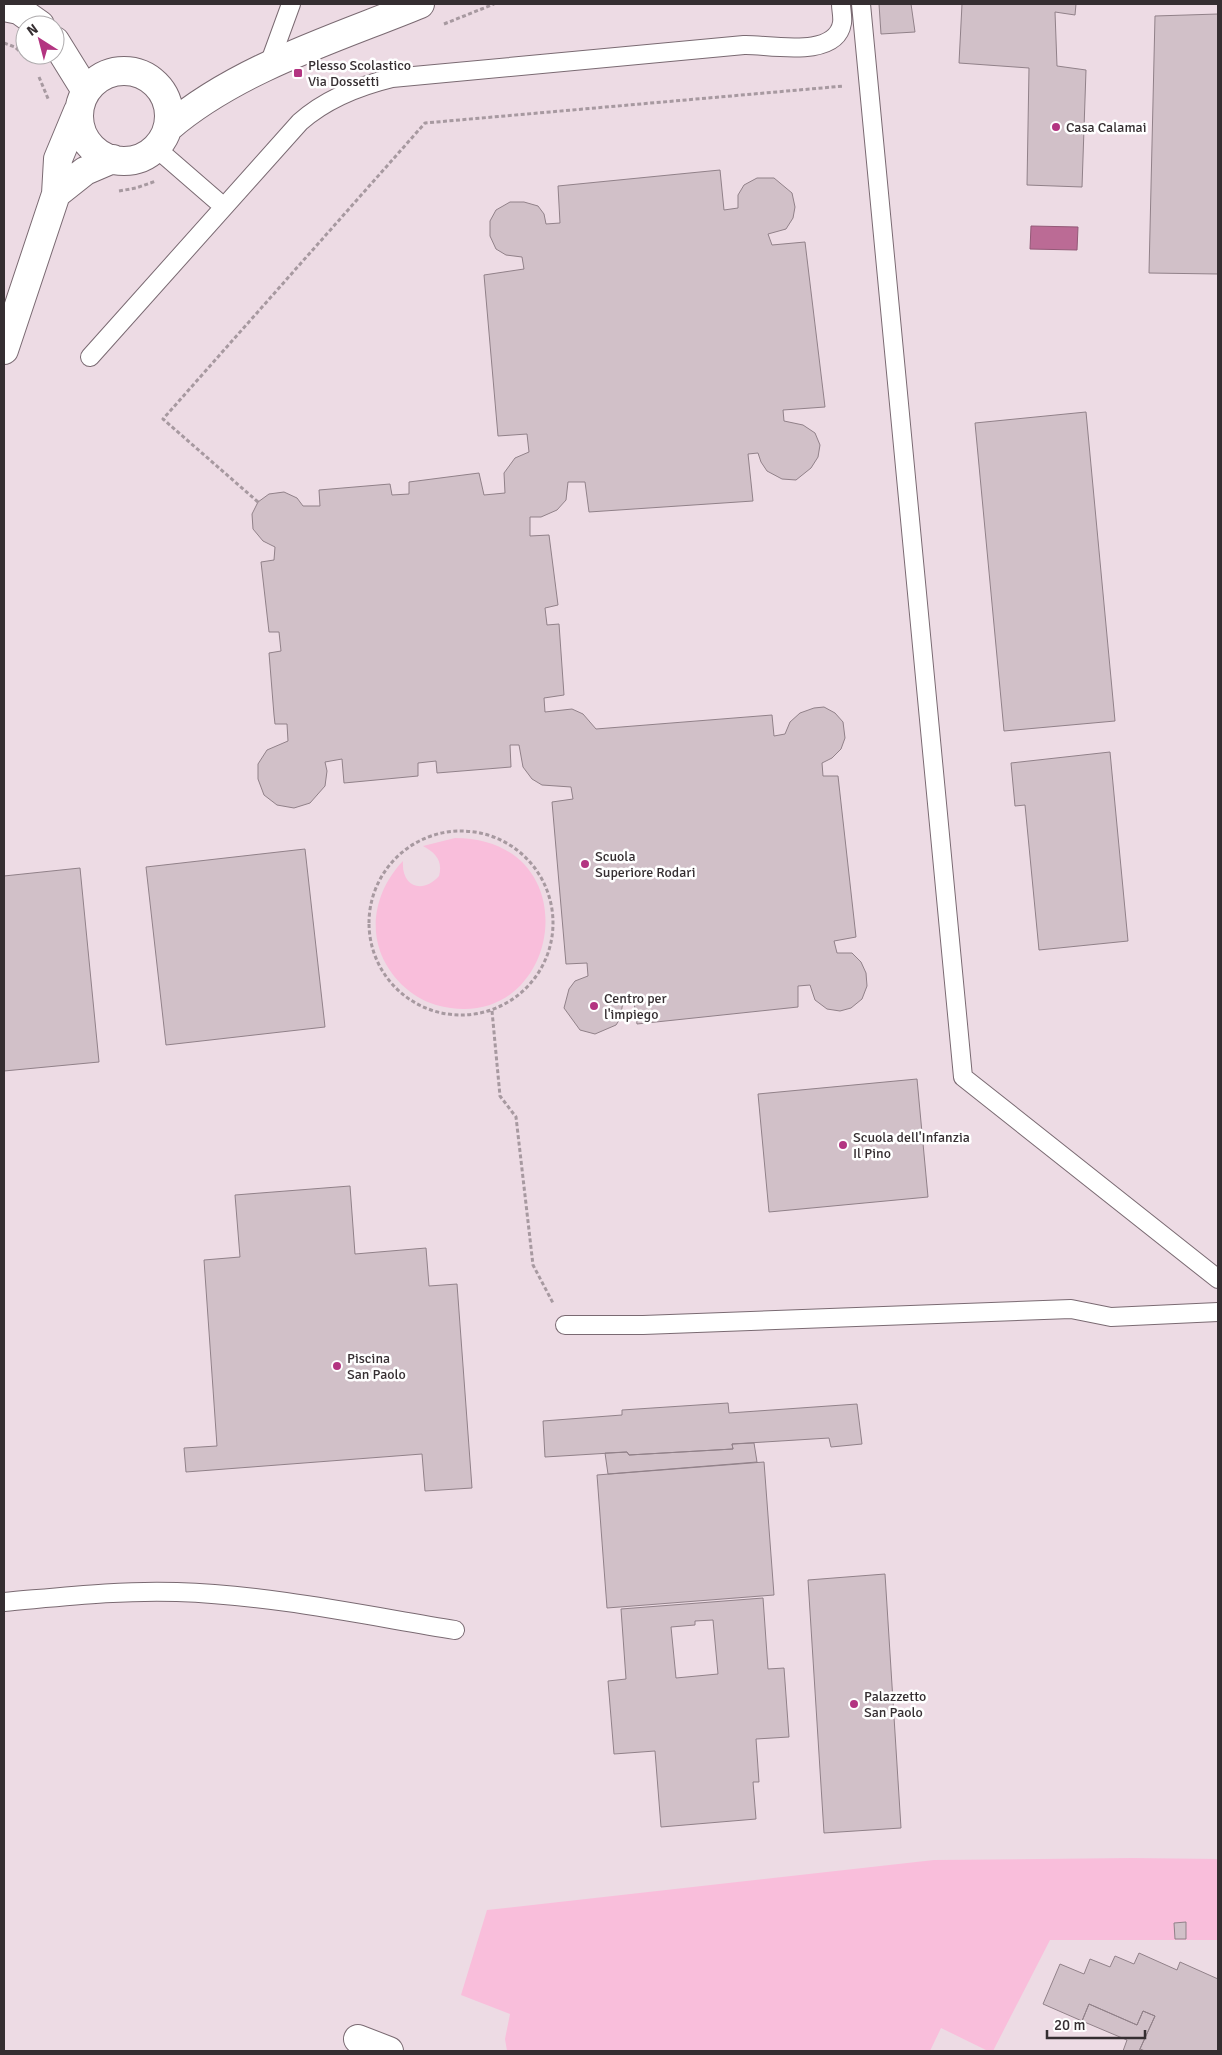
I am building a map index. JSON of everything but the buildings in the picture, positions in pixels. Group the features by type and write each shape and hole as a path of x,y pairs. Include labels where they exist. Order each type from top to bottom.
{"street":[{"path":"65,63 82,101 84,138 96,152 113,159 132,160 147,155 190,109 223,89 268,67 420,4"},
{"path":"4,7 19,10 26,15"},
{"path":"162,91 189,89 268,67"},
{"path":"4,350 56,194 58,159 82,101 97,79 110,73 125,70 149,78 162,91 168,106 162,138"},
{"path":"56,194 85,171 113,159"},
{"path":"358,2039 389,2051"}],"lane":[{"path":"268,67 292,4"},
{"path":"90,357 311,112 338,97 374,83 408,77 744,45 792,49 824,43 839,32 842,23 841,4"},
{"path":"861,4 963,1077 1218,1279"},
{"path":"162,138 224,207"},
{"path":"564,1325 643,1325 1071,1310 1111,1317 1218,1312"},
{"path":"4,1602 88,1594 176,1592 261,1600 455,1630"}],"path":[{"path":"258,502 163,418 425,123 870,83"},
{"path":"464,831 496,836 510,844 541,878 550,899 554,929 552,944 545,964 531,984 516,998 492,1011 464,1015 448,1014 430,1009 413,1001 402,992 387,977 376,957 369,929 369,909 379,879 403,851 430,836 464,831"},
{"path":"492,1011 500,1096 516,1117 533,1265 564,1325"}],"shaded area":[{"path":"1031,226 1078,227 1077,250 1030,249"},
{"path":"455,838 499,847 529,869 543,901 544,935 533,968 511,994 478,1008 436,1005 409,991 389,969 380,951 377,939 376,915 379,903 395,870 403,861 405,877 409,882 420,886 432,882 439,876 439,862 432,852 423,846"},
{"path":"1218,1859 1218,1940 1050,1940 993,2051 988,2051 941,2028 930,2051 507,2051 505,2039 510,2014 461,1995 487,1910 934,1860"}],"place":[{"name":"Plesso Scolastico Via Dossetti","path":"298,73"},
{"name":"Casa Calamai","path":"1056,127"},
{"name":"Scuola Superiore Rodari","path":"585,864"},
{"name":"Centro per l'impiego","path":"594,1006"},
{"name":"Scuola dell'Infanzia Il Pino","path":"843,1145"},
{"name":"Piscina San Paolo","path":"337,1366"},
{"name":"Palazzetto San Paolo","path":"854,1704"}]}
